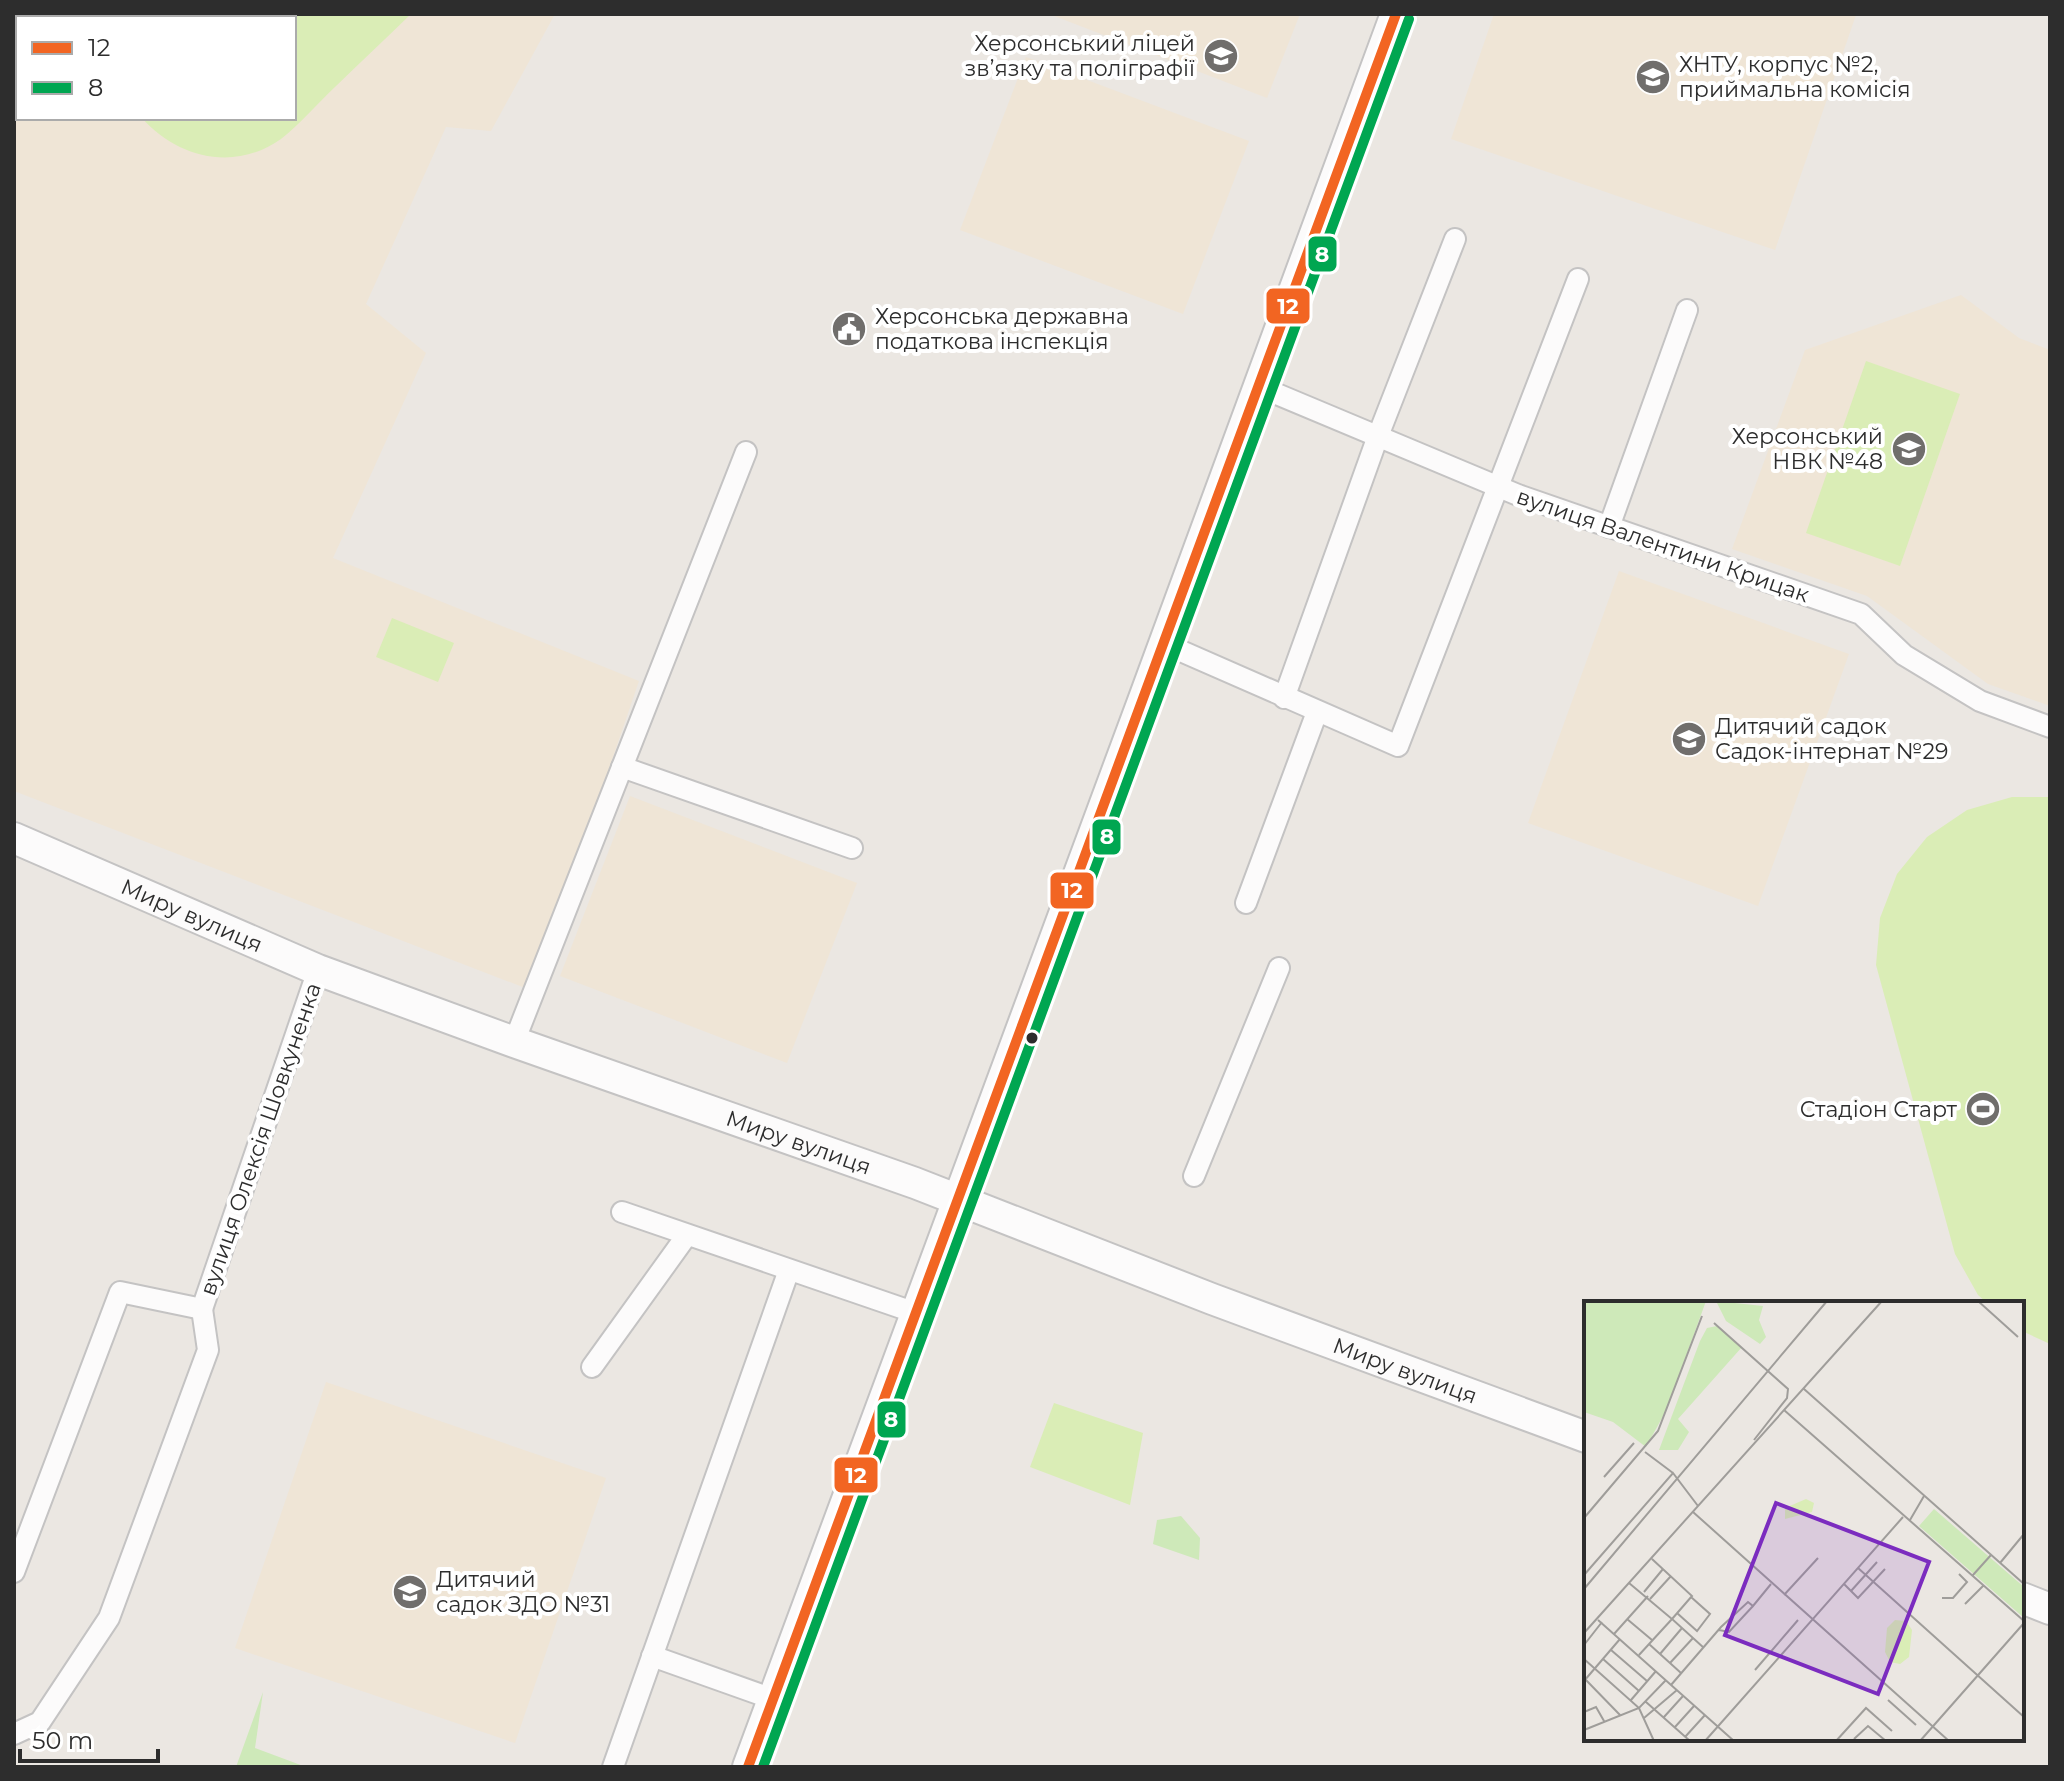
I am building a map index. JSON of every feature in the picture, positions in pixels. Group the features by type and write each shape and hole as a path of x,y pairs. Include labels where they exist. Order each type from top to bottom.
{"street":[{"path":"748,1767 1396,14"},
{"path":"1284,698 1378,436 1455,239"},
{"path":"1165,644 1398,746 1578,279"},
{"path":"1609,527 1687,310"},
{"name":"вулиця Валентини Крицак","path":"1260,387 1498,487 1861,614 1904,655 1980,701 2050,727"},
{"path":"514,1042 746,452"},
{"path":"1246,903 1317,712"},
{"path":"622,767 852,848"},
{"name":"Миру вулиця","path":"14,838 318,970 957,1199 1212,1299 1584,1436"},
{"path":"1194,1176 1279,968"},
{"name":"вулиця Олексія Шовкуненка","path":"14,1572 120,1292 202,1309 318,970"},
{"path":"622,1212 916,1313"},
{"path":"592,1367 687,1235"},
{"path":"613,1767 789,1270"},
{"path":"14,1734 40,1722 109,1618 208,1350 202,1309"},
{"path":"2024,1599 2050,1609"},
{"path":"652,1656 773,1699"}],"shaded area":[{"path":"14,14 555,14 491,131 446,127 366,304 426,353 333,558 639,681 533,991 14,791"},
{"name":"Херсонський ліцей зв’язку та поліграфії","path":"1049,14 1300,14 1267,98"},
{"name":"ХНТУ, корпус №2, приймальна комісія","path":"1494,14 1856,15 1775,250 1451,139"},
{"path":"1026,57 1249,141 1183,314 960,230"},
{"name":"Херсонський НВК №48","path":"1961,295 2019,338 2050,350 2050,706 1988,684 1867,596 1732,549 1805,350"},
{"name":"Дитячий садок Садок-інтернат №29","path":"1619,571 1849,654 1758,906 1528,823"},
{"path":"630,796 857,883 787,1063 560,976"},
{"name":"Дитячий садок ЗДО №31","path":"326,1382 606,1478 515,1743 235,1648"}],"green space":[{"path":"411,14 281,139 245,155 226,157 189,151 156,132 144,120 296,120 296,16 132,16"},
{"path":"1866,361 1960,394 1900,566 1806,533"},
{"path":"392,618 454,643 438,682 376,657"},
{"name":"Стадіон Старт","path":"2012,797 2050,797 2050,1344 2024,1332 2024,1301 1985,1301 1978,1295 1955,1254 1876,965 1880,918 1897,874 1927,837 1967,810"},
{"path":"1054,1403 1143,1433 1130,1505 1030,1467"},
{"path":"1181,1516 1200,1538 1199,1560 1153,1544 1157,1520"},
{"path":"263,1692 255,1748 306,1767 236,1767"}],"transit line":[{"name":"12","path":"748,1767 1396,14"},
{"name":"8","path":"763,1767 1409,19"}],"place":[{"name":"Херсонський ліцей зв’язку та поліграфії","path":"1221,56"},
{"name":"ХНТУ, корпус №2, приймальна комісія","path":"1653,77"},
{"name":"Херсонська державна податкова інспекція","path":"849,329"},
{"name":"Херсонський НВК №48","path":"1909,449"},
{"name":"Дитячий садок Садок-інтернат №29","path":"1689,739"},
{"name":"Стадіон Старт","path":"1983,1109"},
{"name":"Дитячий садок ЗДО №31","path":"410,1592"}]}
